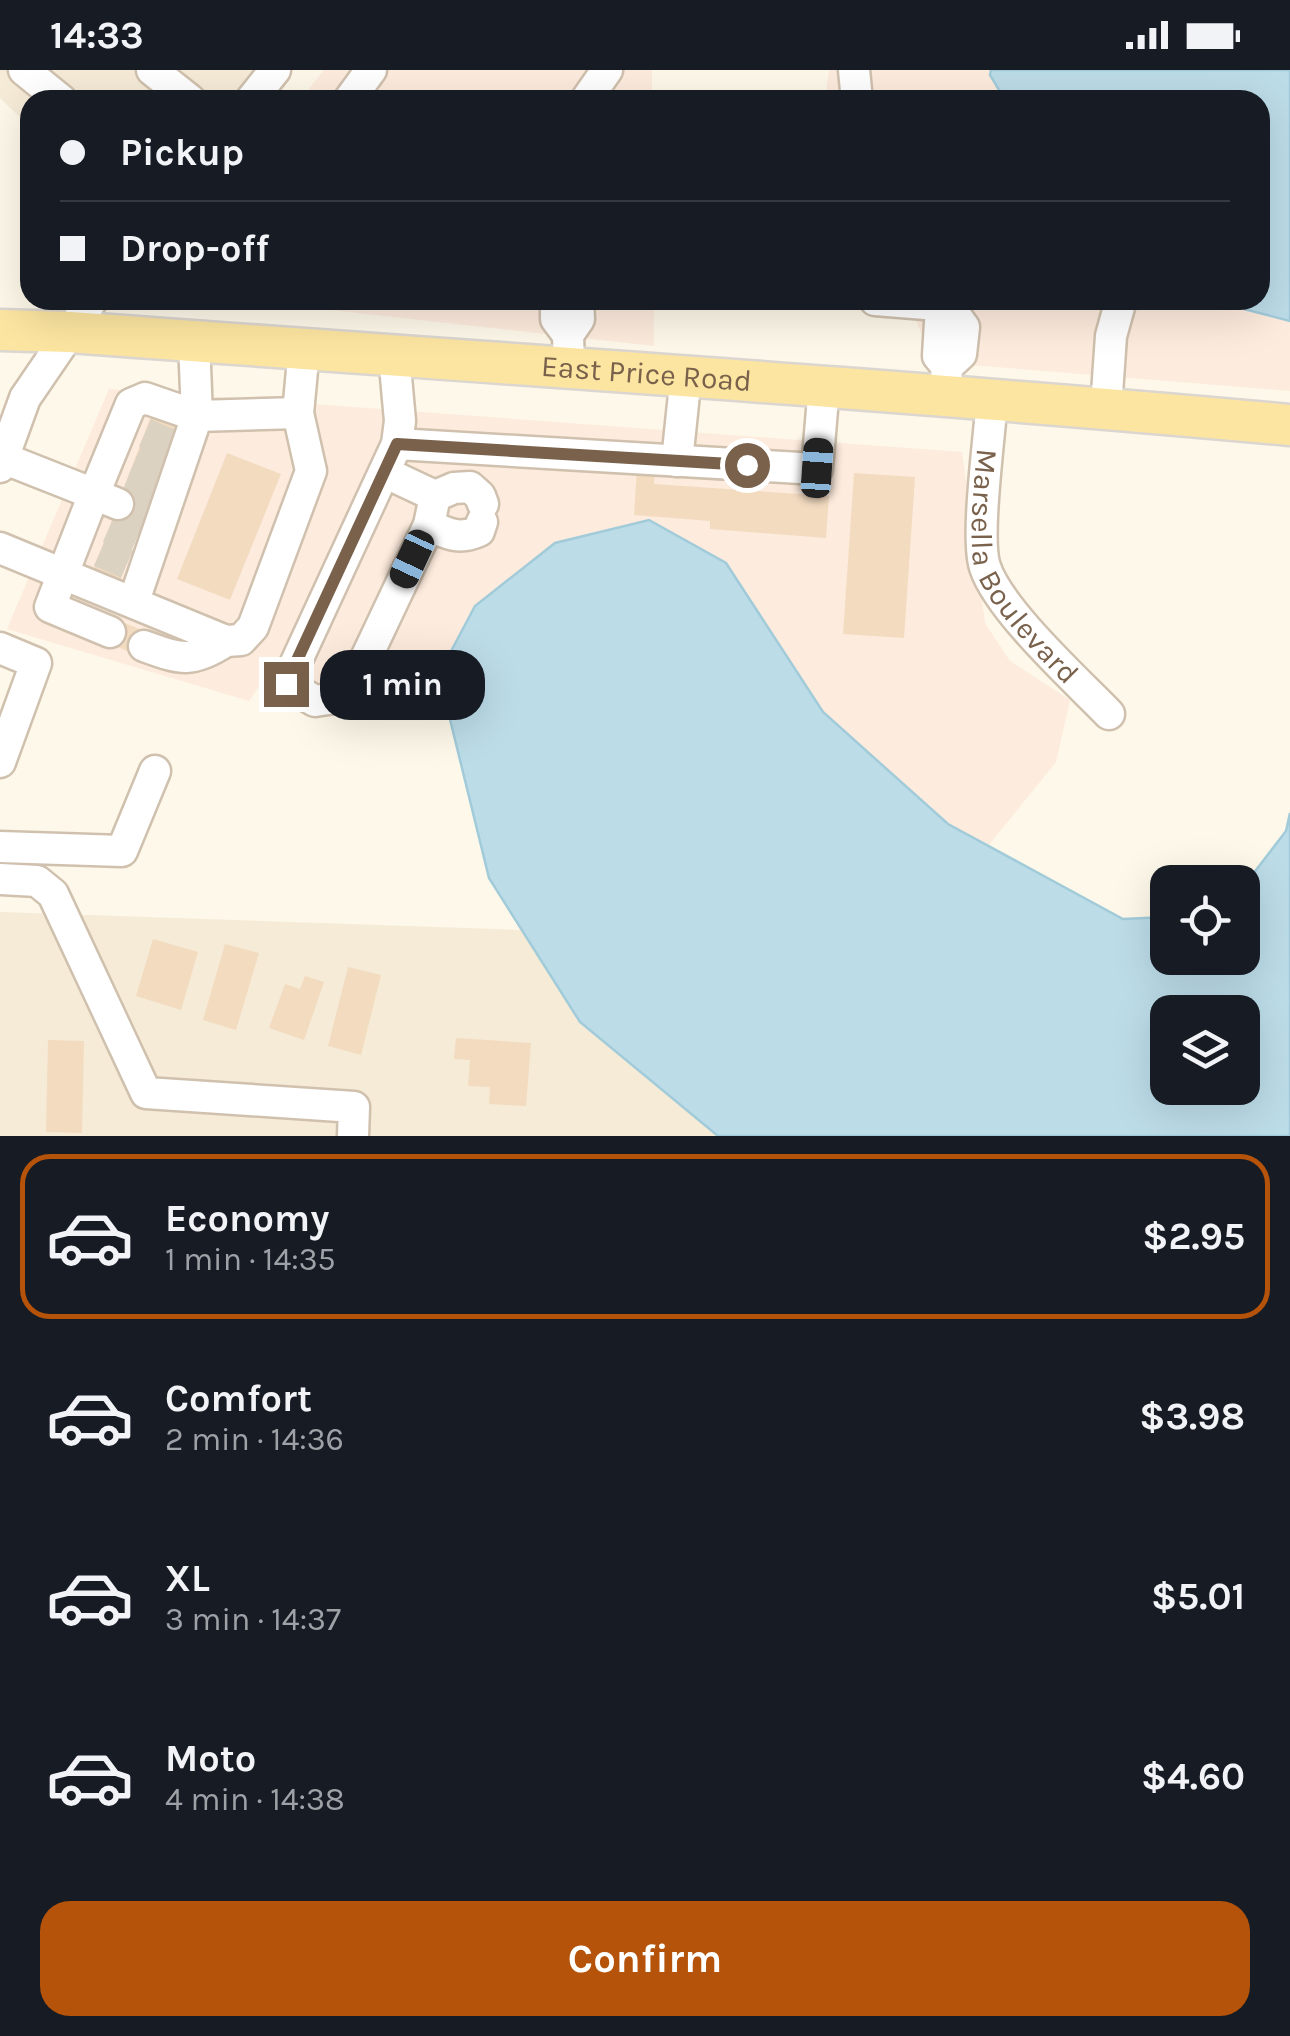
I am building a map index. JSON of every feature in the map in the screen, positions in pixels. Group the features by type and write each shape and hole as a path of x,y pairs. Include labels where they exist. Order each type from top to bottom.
{"main road":[{"name":"East Price Road","path":"0,330 81,316 194,341 304,349 394,355 568,351 686,375 824,386 946,381 992,398 1290,425"}],"street":[{"path":"24,70 49,90"},
{"path":"152,70 177,90"},
{"path":"260,90 276,70"},
{"path":"556,310 568,351"},
{"path":"568,351 579,310"},
{"path":"946,381 961,354 964,328 953,310"},
{"path":"1106,408 1111,336 1118,310"},
{"path":"81,316 26,398 2,463 134,498"},
{"path":"110,632 50,607 64,574 134,498 197,416 194,341"},
{"path":"0,548 226,641 241,640 253,627 312,471 298,413 304,349"},
{"path":"390,458 432,510 450,536 468,536 479,531 483,513 480,496 470,488 454,488 432,510 348,696 315,701 286,684 390,458 400,421 394,355"},
{"path":"677,461 686,375"},
{"path":"390,458 677,461 817,468 824,386"},
{"path":"134,601 131,404 144,398 197,416 298,413"},
{"name":"Marsella Boulevard","path":"992,398 984,565 1002,599 1109,714"},
{"path":"144,646 183,660 211,651 226,641"},
{"path":"0,648 36,663 0,762"},
{"path":"0,848 122,851 155,771"},
{"path":"0,880 37,881 53,894 146,1093 354,1107 353,1136"}],"shaded area":[{"path":"0,70 270,70 255,90 20,90 20,117 0,98"},
{"path":"324,70 652,70 652,90 308,90"},
{"path":"829,70 1290,70 1290,391 934,362 911,310 1270,310 1270,90 826,90"},
{"path":"331,310 654,310 654,346"},
{"path":"109,389 962,452 985,623 1010,661 1070,700 1056,762 988,846 948,824 823,712 726,563 449,655 447,707 265,677 249,701 7,629"},
{"path":"0,912 522,930 580,1022 718,1136 0,1136"}],"water":[{"path":"991,70 1290,70 1290,321 1248,310 1270,310 1270,90 999,90"},
{"path":"649,520 726,563 823,712 948,824 1123,919 1150,918 1150,975 1260,975 1260,865 1286,831 1290,813 1290,1136 718,1136 580,1022 489,878 447,707 449,655 475,606 555,543"}],"building":[{"path":"152,413 180,424 118,586 91,576"},
{"path":"227,453 281,474 230,600 177,579"},
{"path":"637,467 655,468 654,484 829,496 826,538 710,529 710,521 634,515"},
{"path":"854,473 915,477 904,638 843,634"},
{"path":"115,619 149,633 139,656 106,642"},
{"path":"153,939 198,952 181,1010 136,996"},
{"path":"225,944 259,953 236,1030 203,1020"},
{"path":"348,967 381,975 361,1055 328,1046"},
{"path":"305,976 324,982 304,1040 269,1028 285,984 300,989"},
{"path":"456,1038 531,1043 526,1106 489,1104 490,1087 468,1086 470,1060 454,1059"},
{"path":"48,1040 84,1041 82,1133 46,1132"}],"tunnel":[{"path":"145,433 172,445"},
{"path":"136,458 163,470"},
{"path":"126,482 154,493"},
{"path":"118,504 146,515"},
{"path":"109,528 136,540"},
{"path":"100,552 127,564"}],"route":[{"path":"286,684 397,444 747,465"}]}
